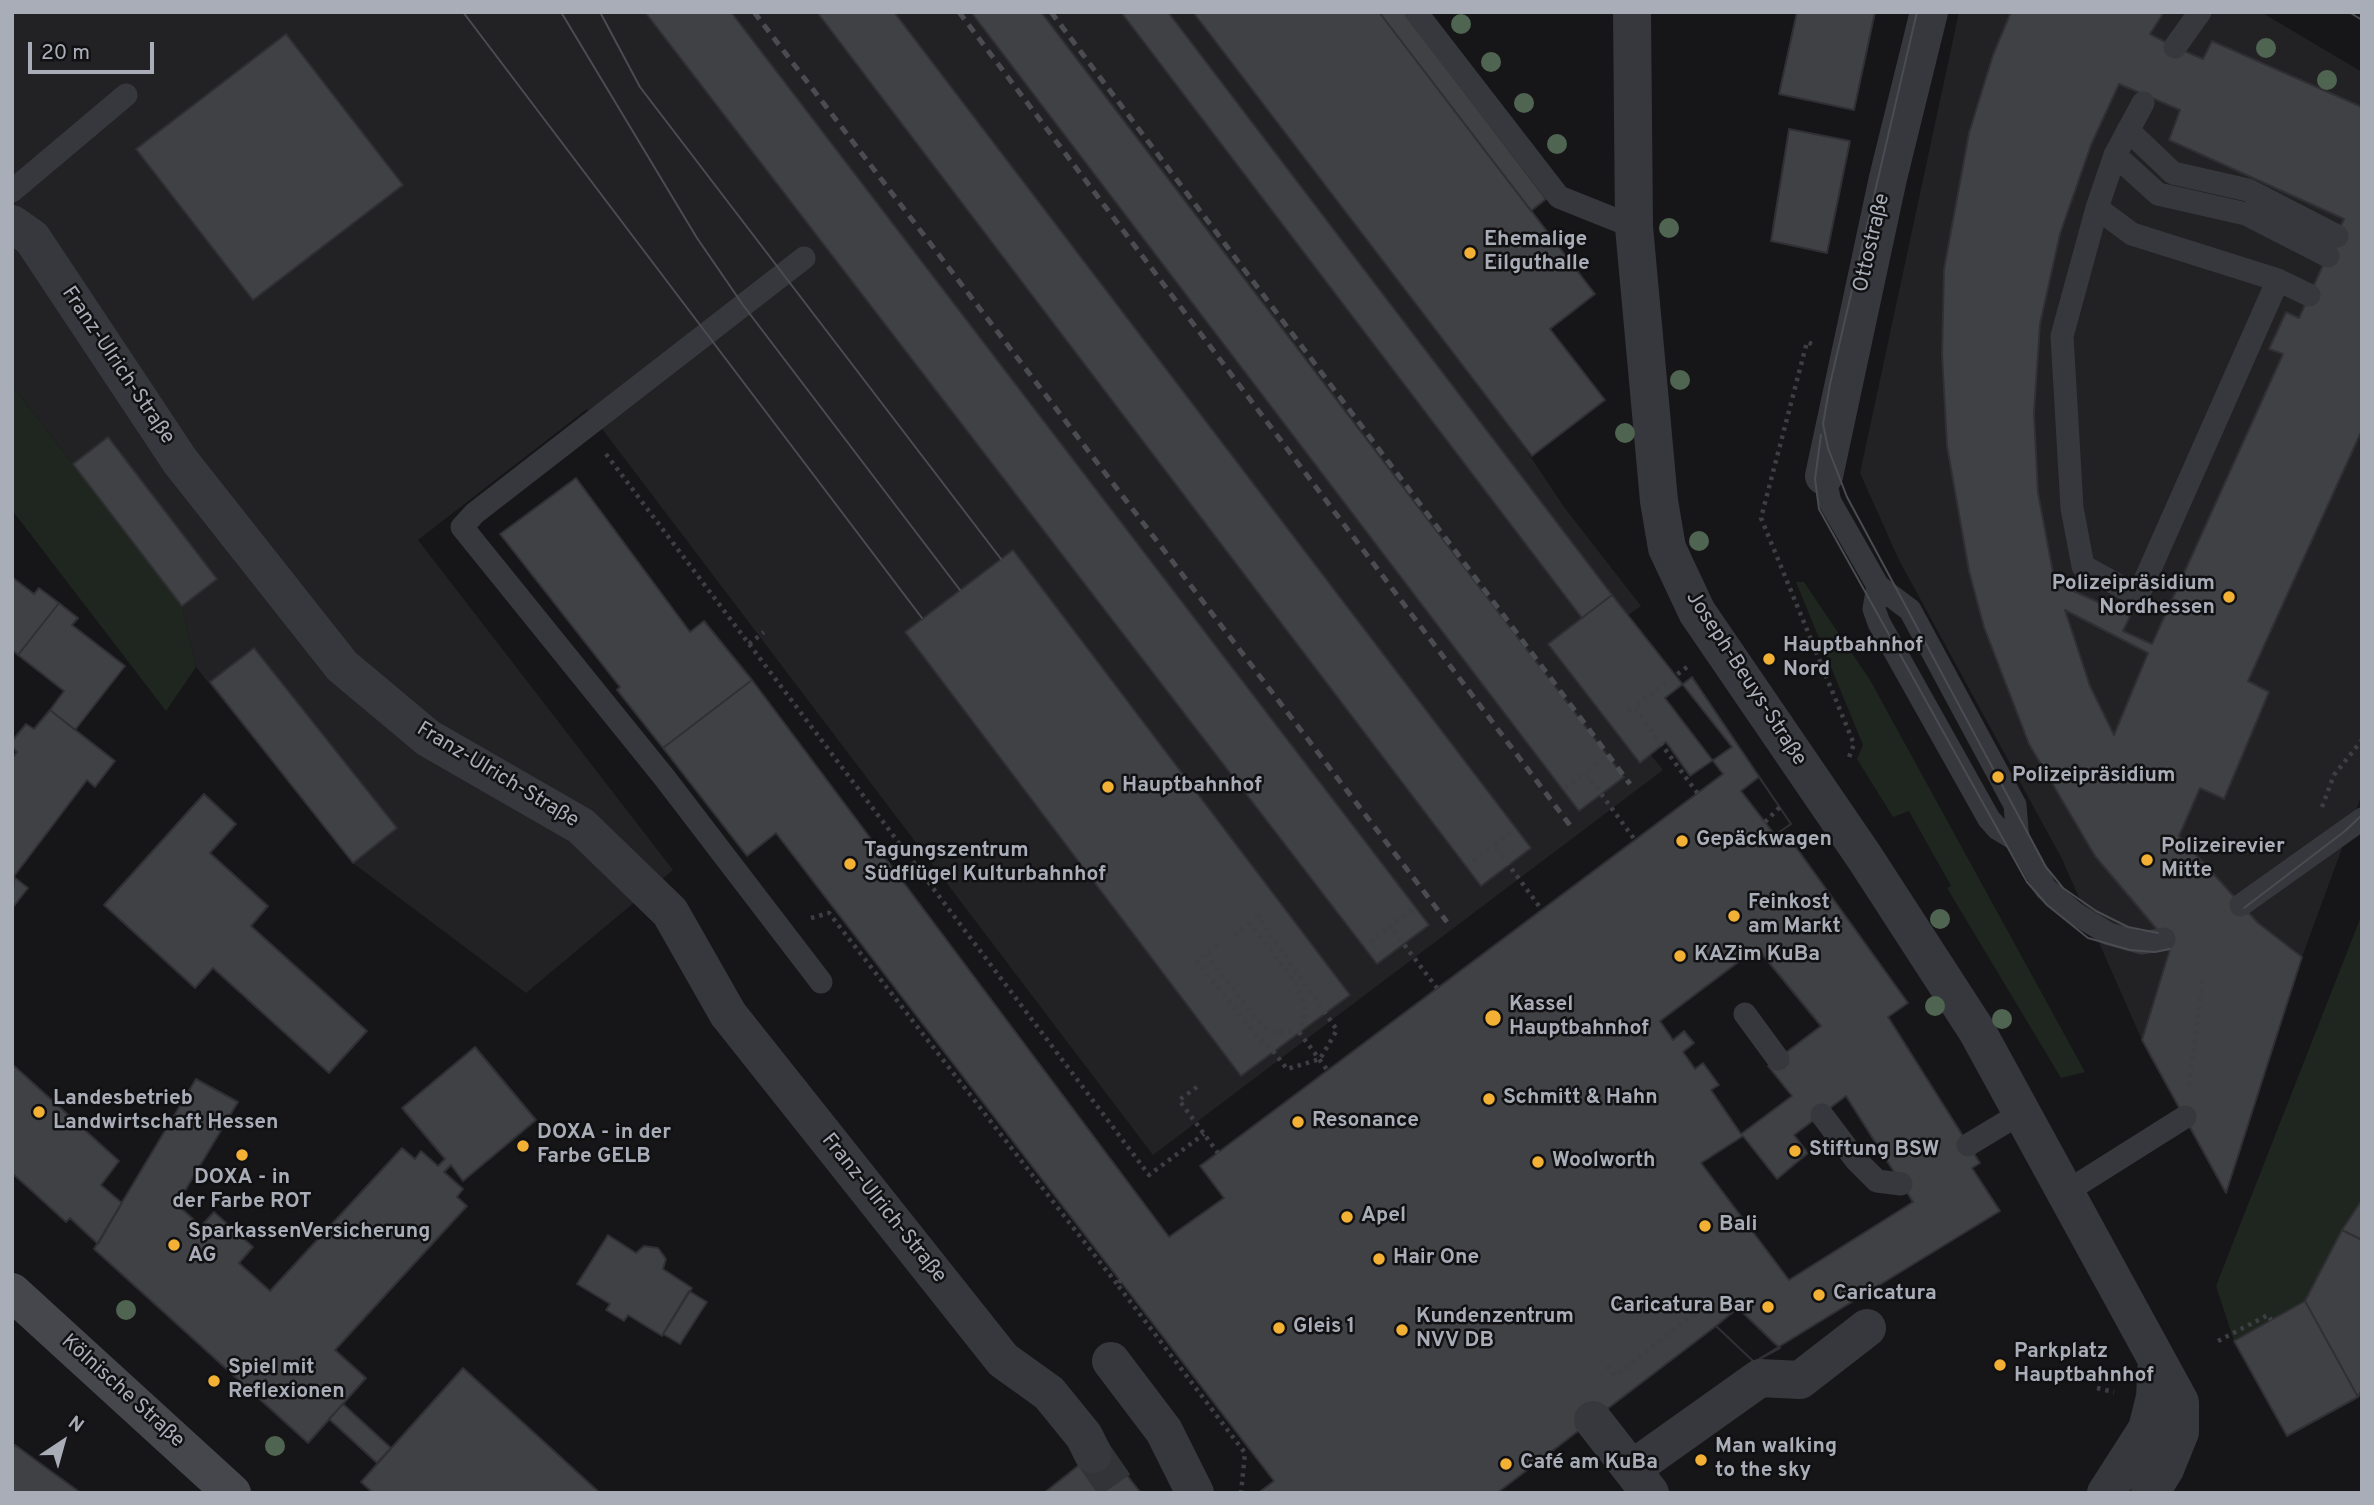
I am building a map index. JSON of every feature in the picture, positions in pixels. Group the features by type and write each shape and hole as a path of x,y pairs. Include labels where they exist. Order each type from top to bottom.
{"main road":[{"name":"Kölnische Straße","path":"12,1292 232,1493"}],"street":[{"name":"Joseph-Beuys-Straße","path":"1632,12 1634,227 1660,501 1667,548 1697,612 1977,1031 2180,1402 2180,1432 2165,1469 2150,1493"},
{"name":"Ottostraße","path":"1824,476 1882,204 1929,12"},
{"name":"Franz-Ulrich-Straße","path":"12,224 32,238 180,461 342,666 428,738 581,826 670,912 728,1014 1003,1360 1049,1393 1084,1436 1093,1454"},
{"path":"1593,1420 1641,1481 1760,1378 1800,1380 1867,1328"},
{"path":"2106,1493 2147,1429 2155,1396 2157,1360"},
{"path":"1111,1361 1164,1432 1195,1493"}],"lane":[{"path":"1416,12 1559,197 1634,227"},
{"path":"2175,47 2200,12"},
{"path":"12,191 126,95"},
{"path":"2143,103 2115,155 2062,335 2072,508 2082,566 2138,596 2278,280"},
{"path":"2115,155 2158,194 2246,214 2332,246 2248,190 2173,173 2128,130"},
{"path":"2098,208 2132,234 2278,280 2309,295"},
{"path":"804,258 585,426 475,513 462,527 664,776 821,982"},
{"path":"1824,476 1830,502 1878,586 1910,610 2015,806 2018,841 2046,889 2076,914 2109,934 2142,943 2164,939"},
{"path":"1878,586 1874,609 1879,623 1989,819 1998,830 2018,841"},
{"path":"2241,905 2362,819"},
{"path":"1745,1014 1778,1059"},
{"path":"1968,1145 2021,1113"},
{"path":"1822,1115 1856,1160 1877,1181 1901,1184"},
{"path":"2066,1192 2185,1117"}],"path":[{"path":"1805,350 1761,518 1854,744"},
{"path":"585,426 1149,1175 1204,1134"},
{"path":"749,644 764,632"},
{"path":"1628,711 1691,665"},
{"path":"1634,707 1698,794"},
{"path":"2321,809 2334,775 2362,740"},
{"path":"1565,788 1604,758"},
{"path":"1585,772 1635,840"},
{"path":"1765,822 1775,814"},
{"path":"1473,861 1511,831"},
{"path":"1494,845 1542,910"},
{"path":"1370,942 1412,910"},
{"path":"779,926 829,912 1119,1282 1245,1453 1241,1493"},
{"path":"1218,945 1196,962 1259,1039 1270,1047 1287,1069 1320,1059 1337,1030 1260,915 1234,935"},
{"path":"1250,923 1296,984 1306,1009 1299,1032"},
{"path":"1390,926 1437,988"},
{"path":"1206,954 1254,1016 1272,1032 1299,1032"},
{"path":"2185,1117 2194,1028 2203,976"},
{"path":"1299,1032 1328,1070"},
{"path":"1197,1087 1179,1100 1218,1153"},
{"path":"1607,1366 1615,1376 1723,1293"},
{"path":"2218,1341 2268,1315 2271,1320"}],"shaded area":[{"path":"12,12 1220,12 1407,271 1564,507 1641,606 1572,656 1663,770 1153,1155 587,409 418,540 673,870 526,993 353,863 196,667 182,606 12,385"},
{"path":"1959,12 2261,12 2362,72 2362,794 2302,957 2226,1193 2142,1040 2062,859 1899,560 1860,473"},
{"path":"12,385 182,606 196,667 166,711 12,510"},
{"path":"1796,582 1804,582 1870,680 2085,1072 2061,1078 1947,888 1951,886 1909,811 1893,817 1857,759 1863,745"},
{"path":"2362,914 2362,1200 2342,1230 2305,1301 2234,1341 2216,1286"}],"building":[{"path":"645,12 731,12 1429,925 1377,964"},
{"path":"817,12 894,12 1531,848 1481,886"},
{"path":"971,12 1041,12 1624,777 1579,811"},
{"path":"1121,12 1168,12 1612,595 1582,618"},
{"name":"Ehemalige Eilguthalle","path":"1193,12 1379,12 1595,294 1550,329 1605,400 1532,456"},
{"path":"1379,12 1404,12 1546,199 1531,211"},
{"path":"1797,12 1875,12 1854,110 1779,94"},
{"name":"Polizeipräsidium Nordhessen","path":"2011,12 2164,12 2150,34 2175,47 2203,59 2212,41 2362,107 2362,430 2248,681 2269,692 2224,799 2200,788 2179,836 2258,923 2302,957 2226,1193 2142,1040 2171,946 2095,856 2029,744 1984,627 1969,571 1947,446 1942,354 1944,269 1969,133 1993,55","holes":["2119,84 2180,110 2169,140 2344,219 2299,318 2286,312 2269,349 2283,354 2152,644 2123,631 2130,616 2055,583 2038,493 2034,413 2040,324 2060,234 2091,145","2065,610 2148,653 2114,735 2090,686"]},
{"path":"286,34 403,185 253,300 136,149"},
{"path":"1789,129 1850,141 1827,253 1771,241"},
{"path":"108,437 217,579 182,606 73,464"},
{"path":"576,478 690,632 704,621 752,680 663,748 617,690 620,687 500,534"},
{"path":"1013,550 1350,995 1241,1076 905,632"},
{"path":"12,577 34,594 39,588 59,603 18,655 12,650"},
{"path":"1612,595 1732,747 1690,776 1666,742 1640,763 1548,644"},
{"path":"59,603 78,618 72,625 125,666 75,730 50,710 64,691 18,655"},
{"path":"254,648 397,828 353,863 210,682"},
{"name":"Kassel Hauptbahnhof","path":"1692,677 1791,824 1775,835 1782,844 1793,843 1908,1003 1888,1017 1980,1163 1972,1168 2000,1211 1754,1362 1716,1326 1497,1493 1258,1493 1274,1481 776,833 747,856 663,748 752,680 1169,1237 1224,1198 1200,1166 1723,774 1665,698","holes":["1757,948 1821,1026 1768,1066 1792,1096 1741,1134 1711,1090 1719,1085 1703,1063 1695,1069 1683,1052 1694,1043 1684,1031 1673,1040 1660,1021","1846,1096 1913,1202 1789,1280 1701,1163 1743,1136 1777,1179 1808,1153 1794,1135"]},
{"path":"50,710 115,761 95,787 87,780 12,879 12,758 17,752 12,747 12,741 26,724 34,729"},
{"path":"1759,777 1791,824 1775,835 1741,791"},
{"path":"204,794 236,824 210,853 268,906 251,926 367,1031 329,1073 213,968 195,988 104,905"},
{"path":"14,877 28,888 14,906 12,905"},
{"name":"SparkassenVersicherung AG","path":"475,1047 536,1120 463,1181 451,1165 444,1172 463,1189 457,1197 467,1206 335,1350 366,1378 308,1443 94,1249 196,1079 238,1102 186,1189 173,1201 201,1226 214,1212 253,1247 239,1263 270,1291 402,1148 415,1159 421,1151 438,1166 445,1159 402,1108"},
{"name":"Landesbetrieb Landwirtschaft Hessen","path":"12,1064 119,1161 101,1185 122,1203 98,1244 70,1218 66,1222 12,1173"},
{"path":"2362,1200 2362,1240 2342,1230"},
{"path":"2342,1230 2362,1240 2362,1389 2358,1397 2305,1301"},
{"path":"608,1235 636,1253 644,1246 658,1248 666,1259 663,1269 692,1288 662,1336 628,1315 624,1321 606,1310 610,1304 577,1284"},
{"path":"689,1291 707,1302 680,1344 663,1334"},
{"path":"2305,1301 2358,1397 2287,1436 2234,1341"},
{"path":"1738,1308 1780,1348 1754,1362 1716,1326"},
{"path":"463,1368 600,1493 373,1493 361,1482"},
{"path":"343,1404 391,1448 377,1463 329,1419"},
{"path":"15,1445 81,1493 12,1493 12,1448"},
{"path":"1104,1446 1141,1493 1044,1493 1093,1454"}],"tunnel":[{"path":"1093,1454 1120,1493"}],"tram line":[{"path":"463,12 922,618"},
{"path":"561,12 697,238 743,305 960,590"},
{"path":"600,12 640,87 1001,559"},
{"path":"1917,12 1830,384 1823,424 1828,448 1847,497 2046,867 2063,888 2096,911 2128,927 2158,933"},
{"path":"2349,12 2362,20"},
{"path":"1821,435 1815,479 1819,509 2027,882 2047,905 2088,938 2130,950 2155,952 2170,949"},
{"path":"2244,908 2362,815"}],"railway":[{"path":"754,12 1447,922"},
{"path":"959,12 1572,828"},
{"path":"1051,12 1630,784"}],"place":[{"name":"Ehemalige Eilguthalle","path":"1470,253"},
{"name":"Polizeipräsidium Nordhessen","path":"2229,597"},
{"name":"Hauptbahnhof Nord","path":"1769,659"},
{"name":"Polizeipräsidium","path":"1998,777"},
{"name":"Hauptbahnhof","path":"1108,787"},
{"name":"Gepäckwagen","path":"1682,841"},
{"name":"Polizeirevier Mitte","path":"2147,860"},
{"name":"Tagungszentrum Südflügel Kulturbahnhof","path":"850,864"},
{"name":"Feinkost am Markt","path":"1734,916"},
{"name":"KAZim KuBa","path":"1680,956"},
{"name":"Kassel Hauptbahnhof","path":"1493,1018"},
{"name":"Schmitt & Hahn","path":"1489,1099"},
{"name":"Landesbetrieb Landwirtschaft Hessen","path":"39,1112"},
{"name":"Resonance","path":"1298,1122"},
{"name":"DOXA - in der Farbe GELB","path":"523,1146"},
{"name":"Stiftung BSW","path":"1795,1151"},
{"name":"DOXA - in der Farbe ROT","path":"242,1155"},
{"name":"Woolworth","path":"1538,1162"},
{"name":"Apel","path":"1347,1217"},
{"name":"Bali","path":"1705,1226"},
{"name":"SparkassenVersicherung AG","path":"174,1245"},
{"name":"Hair One","path":"1379,1259"},
{"name":"Caricatura","path":"1819,1295"},
{"name":"Caricatura Bar","path":"1768,1307"},
{"name":"Gleis 1","path":"1279,1328"},
{"name":"Kundenzentrum NVV DB","path":"1402,1330"},
{"name":"Parkplatz Hauptbahnhof","path":"2000,1365"},
{"name":"Spiel mit Reflexionen","path":"214,1381"},
{"name":"Man walking to the sky","path":"1701,1460"},
{"name":"Café am KuBa","path":"1506,1464"}]}
